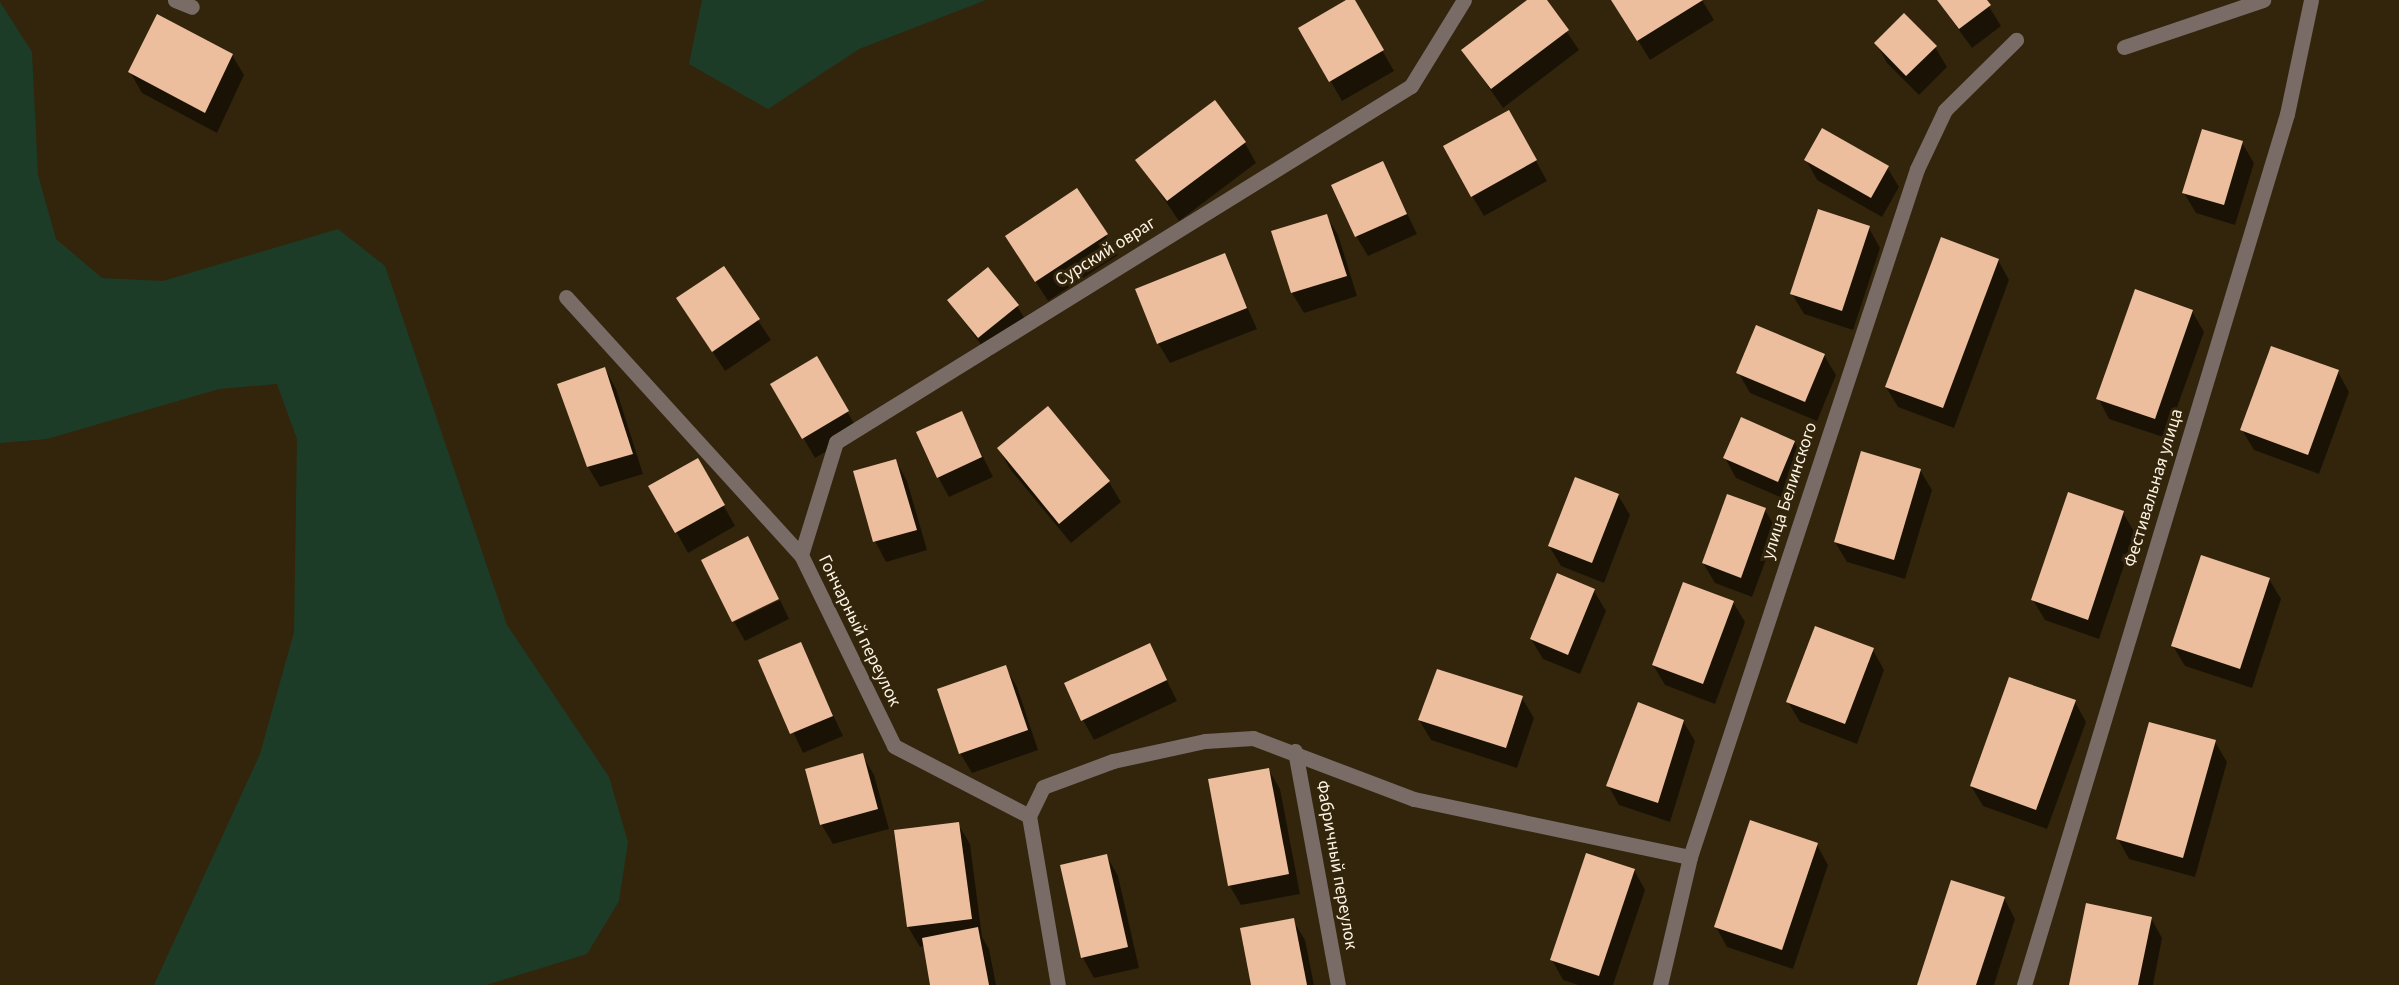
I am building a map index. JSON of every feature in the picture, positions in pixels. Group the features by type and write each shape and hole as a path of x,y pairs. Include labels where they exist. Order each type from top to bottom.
{"street":[{"path":"175,0 192,7"},
{"name":"Сурский овраг","path":"801,555 836,442 1411,86 1464,0"},
{"path":"2124,47 2263,0"},
{"name":"Фестивальная улица","path":"2024,985 2288,114 2312,0"},
{"name":"улица Белинского","path":"1660,985 1690,857 1917,169 1945,110 2016,40"},
{"name":"Гончарный переулок","path":"566,297 801,555 894,746 1029,816"},
{"path":"1058,985 1029,816 1043,787 1113,761 1205,741 1253,738 1295,751 1414,799 1690,857"},
{"name":"Фабричный переулок","path":"1295,751 1338,985"}],"green space":[{"path":"702,0 986,0 859,49 768,109 689,64"},
{"path":"0,2 32,52 38,175 56,239 102,278 163,281 338,229 385,266 507,625 609,777 628,842 619,901 587,954 486,985 154,985 260,754 294,632 297,439 277,384 219,389 47,439 0,443"}],"building":[{"path":"1346,0 1355,0 1384,50 1329,82 1298,28"},
{"path":"1527,0 1547,0 1569,30 1491,89 1461,50"},
{"path":"1611,0 1703,0 1637,41"},
{"path":"1937,0 1987,0 1991,5 1959,29"},
{"path":"1904,13 1937,46 1906,76 1874,43"},
{"path":"157,14 233,54 205,113 128,72"},
{"path":"1215,100 1246,142 1167,201 1135,160"},
{"path":"1509,110 1537,160 1471,197 1443,146"},
{"path":"1822,128 1889,166 1871,198 1804,160"},
{"path":"2202,129 2243,141 2224,205 2182,193"},
{"path":"1383,161 1407,214 1355,237 1331,185"},
{"path":"1077,188 1108,234 1035,282 1005,236"},
{"path":"1818,209 1870,226 1842,311 1790,294"},
{"path":"1327,214 1347,276 1291,293 1271,231"},
{"path":"1941,237 1999,259 1943,408 1885,387"},
{"path":"1225,253 1247,308 1157,344 1135,289"},
{"path":"724,266 760,319 712,352 676,298"},
{"path":"988,267 1019,305 978,338 947,300"},
{"path":"2135,289 2193,310 2155,419 2096,399"},
{"path":"1756,325 1825,354 1805,402 1736,373"},
{"path":"2271,346 2339,370 2308,455 2240,430"},
{"path":"817,356 849,411 802,439 770,384"},
{"path":"605,367 633,454 587,467 557,384"},
{"path":"1048,406 1110,481 1059,524 997,448"},
{"path":"962,411 982,457 937,478 916,432"},
{"path":"1741,417 1795,441 1778,482 1723,458"},
{"path":"1861,451 1921,469 1894,560 1834,542"},
{"path":"698,458 725,505 675,533 648,486"},
{"path":"896,459 917,530 873,542 853,471"},
{"path":"1575,477 1619,494 1592,563 1548,546"},
{"path":"2068,492 2124,511 2088,620 2031,600"},
{"path":"1727,494 1766,508 1741,578 1702,563"},
{"path":"748,536 779,599 732,622 701,560"},
{"path":"2201,555 2270,578 2240,669 2171,646"},
{"path":"1557,573 1595,589 1568,655 1530,639"},
{"path":"1683,582 1734,601 1703,684 1652,665"},
{"path":"1815,626 1874,648 1845,724 1786,702"},
{"path":"801,642 833,716 790,734 758,660"},
{"path":"1150,643 1167,680 1081,721 1064,683"},
{"path":"1006,665 1028,730 959,754 937,689"},
{"path":"1437,669 1523,696 1506,748 1418,720"},
{"path":"2009,677 2076,700 2036,810 1970,786"},
{"path":"1638,702 1684,720 1658,803 1606,786"},
{"path":"2149,722 2216,740 2183,858 2116,839"},
{"path":"863,753 878,809 820,825 805,769"},
{"path":"1269,768 1289,874 1228,886 1208,779"},
{"path":"1750,820 1818,843 1782,950 1714,927"},
{"path":"959,822 972,919 907,927 894,830"},
{"path":"1586,853 1635,869 1599,976 1550,960"},
{"path":"1107,854 1128,947 1081,958 1060,865"},
{"path":"1951,880 2005,897 1976,985 1917,985"},
{"path":"2086,903 2152,917 2138,985 2069,985"},
{"path":"1294,918 1307,985 1251,985 1240,928"},
{"path":"978,927 989,985 930,985 922,938"}]}
